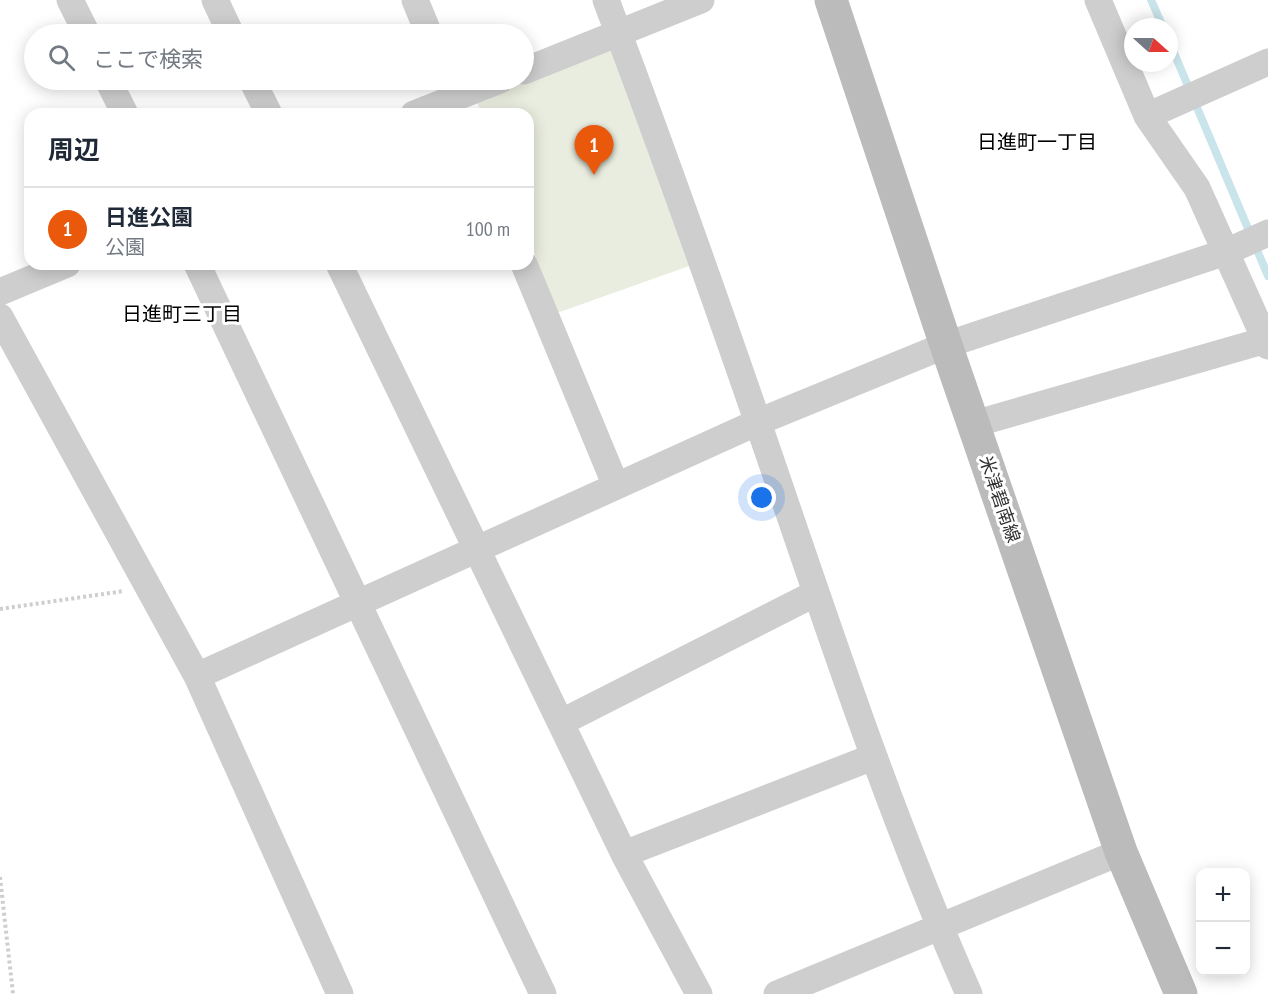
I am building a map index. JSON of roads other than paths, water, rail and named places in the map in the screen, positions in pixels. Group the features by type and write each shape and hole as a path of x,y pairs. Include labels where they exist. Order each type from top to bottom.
{"main road":[{"name":"米津碧南線","path":"831,0 946,345 1121,852 1181,994"}],"street":[{"path":"70,0 82,24"},
{"path":"215,0 226,24"},
{"path":"415,0 425,24"},
{"path":"606,0 758,422 873,757 939,926 969,994"},
{"path":"534,67 701,0"},
{"path":"974,424 1267,343 1197,188 1147,116 1098,0"},
{"path":"1147,116 1268,62"},
{"path":"113,90 122,108"},
{"path":"257,90 265,108"},
{"path":"428,108 473,90"},
{"path":"197,676 475,548 758,422 946,345 1226,252 1268,233"},
{"path":"0,292 53,270"},
{"path":"200,270 543,994"},
{"path":"342,270 624,854 699,994"},
{"path":"526,270 616,486"},
{"path":"0,317 197,676 340,994"},
{"path":"562,722 816,593"},
{"path":"624,854 873,757"},
{"path":"777,994 1121,852"}],"waterway":[{"path":"1151,0 1159,18"},
{"path":"1178,62 1268,276"}],"place":[{"name":"日進公園","path":"594,175"}],"district":[{"name":"日進町一丁目","path":"1037,142"},
{"name":"日進町三丁目","path":"182,314"}]}
